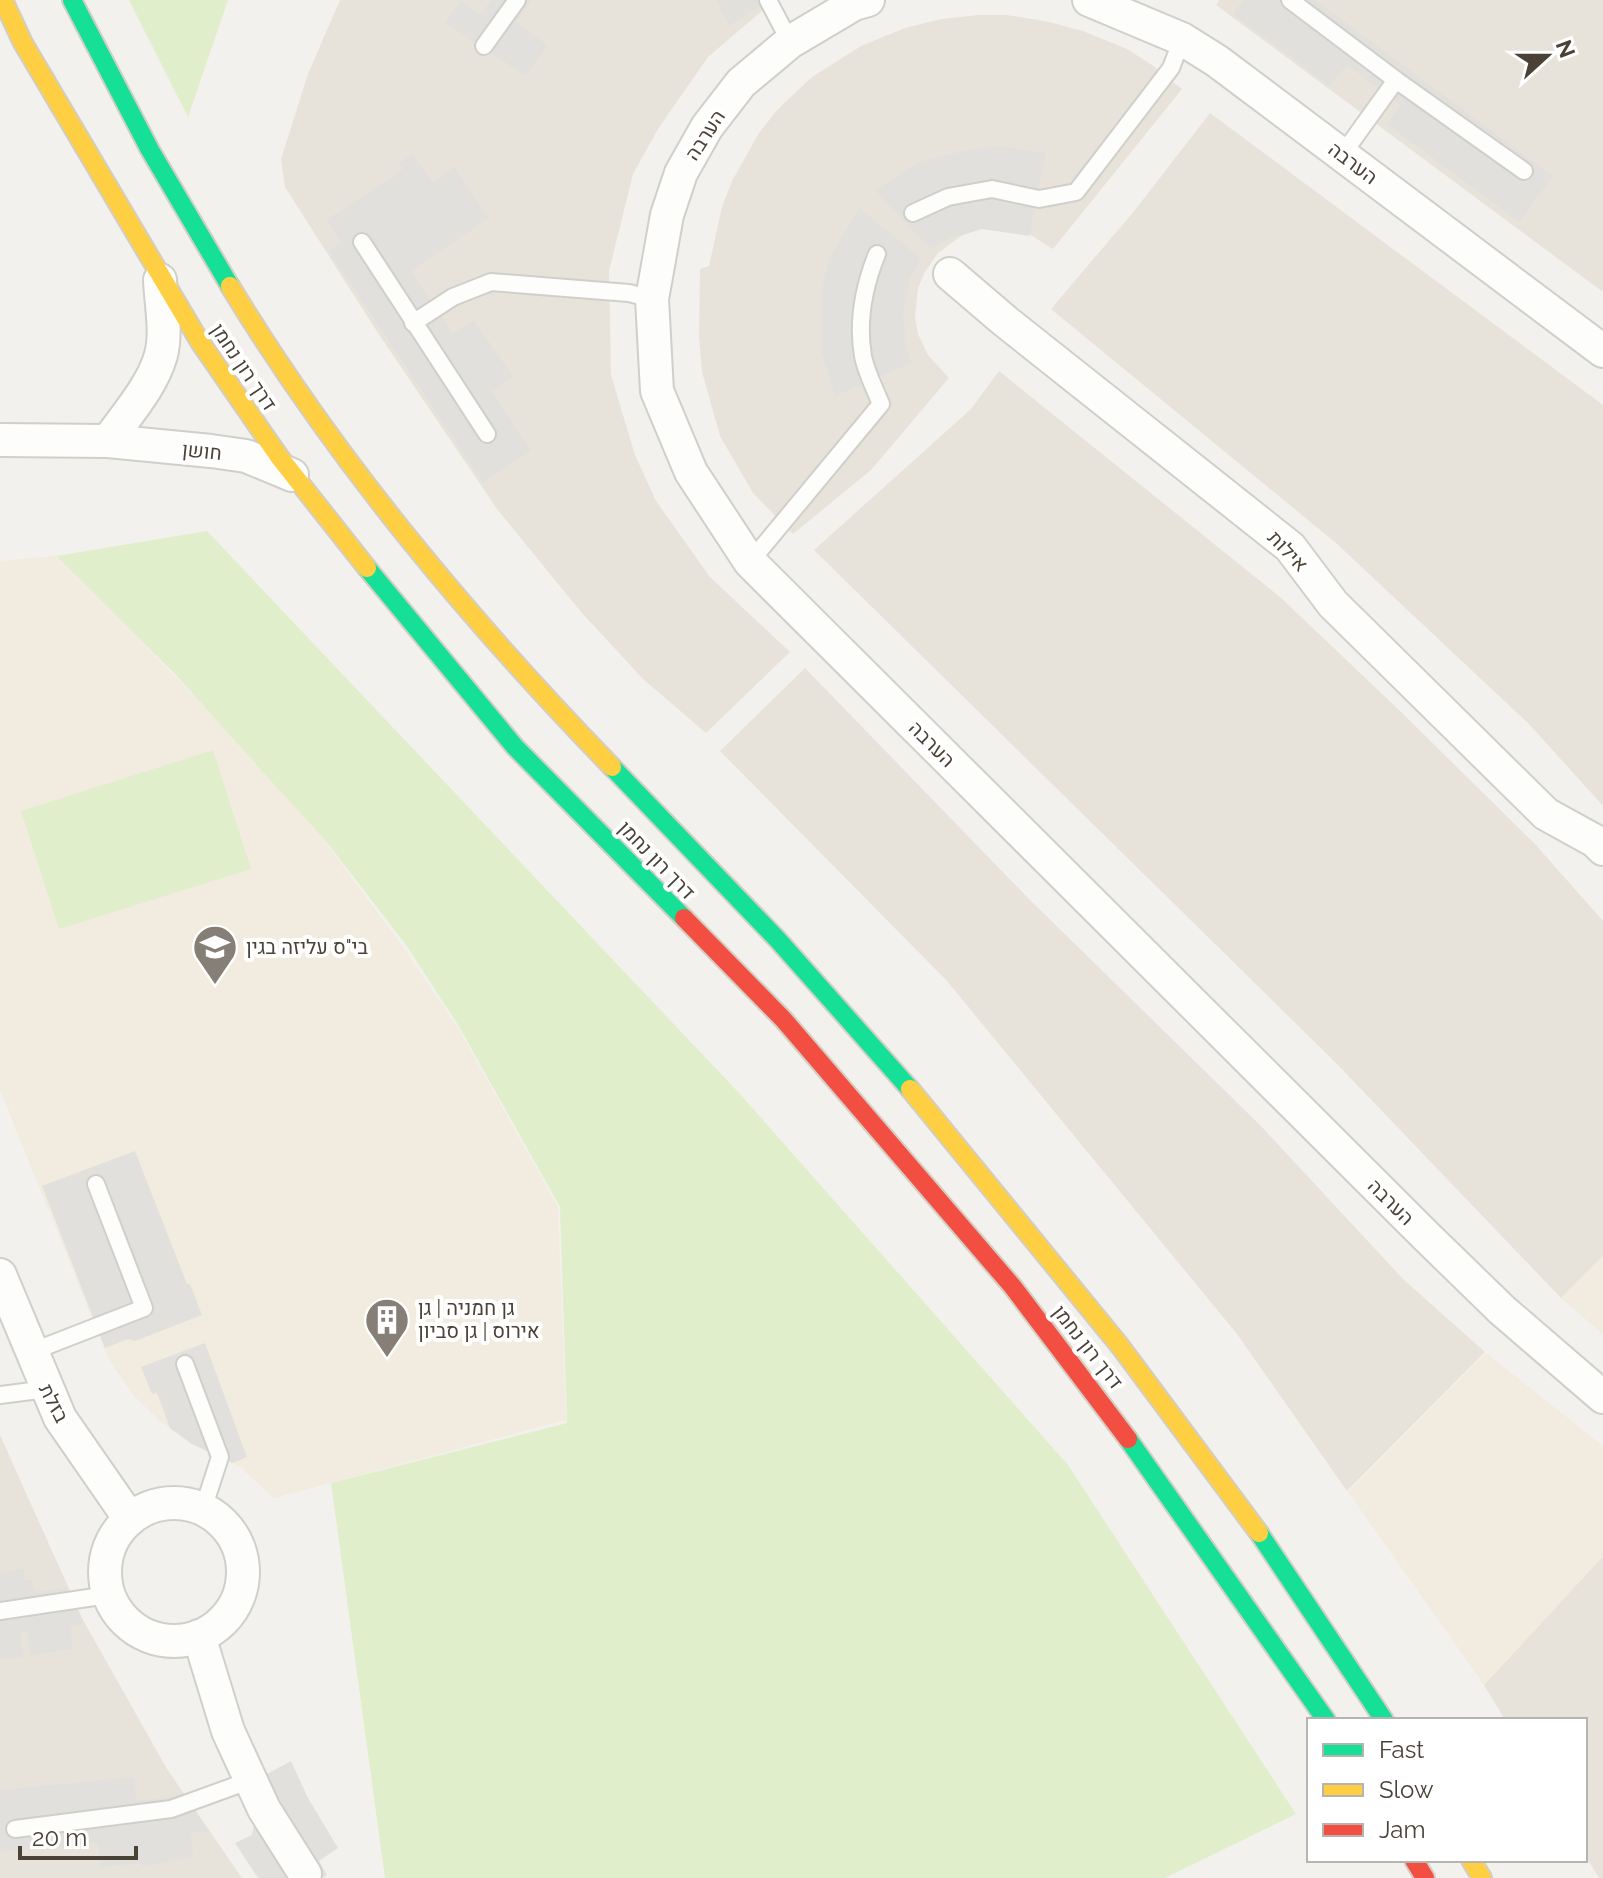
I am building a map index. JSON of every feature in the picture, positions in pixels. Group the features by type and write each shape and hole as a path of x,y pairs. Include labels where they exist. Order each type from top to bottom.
{"main road":[{"name":"דרך רון נחמן","path":"3,0 23,43 160,277 200,342 293,475 396,605 515,747 783,1019 1013,1287 1105,1406 1325,1718"},
{"name":"דרך רון נחמן","path":"72,0 109,78 198,237 350,463 433,571 556,708 822,988 1051,1256 1145,1378 1255,1530 1383,1718"}],"street":[{"name":"הערבה","path":"868,0 854,4 790,42 741,83 707,127 681,173 667,215 652,299 657,391 691,472 750,562 1438,1248 1502,1310 1603,1397"},
{"name":"הערבה","path":"1089,0 1182,39 1217,61 1603,351"},
{"name":"אילות","path":"950,274 1017,331 1290,547 1333,604 1546,814 1595,841 1603,849"},
{"path":"108,441 145,389 161,356 160,277"},
{"name":"חושן","path":"0,440 108,441 246,456 293,475"},
{"name":"בזלת","path":"0,1275 60,1418 130,1519"},
{"path":"168,1502 203,1509 222,1521 238,1543 244,1570 241,1592 221,1624 199,1636 172,1642 148,1637 123,1619 108,1595 105,1570 110,1545 139,1511 168,1502"},
{"path":"199,1636 228,1731 264,1809 305,1874"}],"lane":[{"path":"484,46 517,0"},
{"path":"768,0 790,42"},
{"path":"1290,0 1524,171"},
{"path":"913,213 948,197 992,189 1039,199 1076,192 1171,68 1182,39"},
{"path":"1342,155 1396,80"},
{"path":"362,242 487,434"},
{"path":"750,562 881,404 863,358 862,333 866,283 877,254"},
{"path":"413,323 453,297 491,282 629,293 652,299"},
{"path":"31,1352 144,1308 96,1184"},
{"path":"185,1364 220,1457 203,1509"},
{"path":"0,1395 47,1389"},
{"path":"0,1611 108,1595"},
{"path":"15,1829 171,1809 251,1780"}],"shaded area":[{"path":"340,0 775,0 708,57 658,129 633,174 609,271 611,375 635,455 656,501 710,577 790,652 706,733 643,679 581,612 497,509 376,330 285,187 281,159 308,74"},
{"path":"461,0 480,15 491,0 532,0 516,22 547,45 526,76 445,23"},
{"path":"716,0 770,0 729,26"},
{"path":"1219,0 1603,0 1603,292 1216,5"},
{"path":"1243,0 1315,0 1553,176 1519,222 1387,124 1400,105 1347,65 1330,86 1233,14"},
{"path":"1007,15 1083,31 1127,49 1182,89 1053,249 1026,232 998,227 961,236 938,253 918,288 915,317 918,334 928,355 949,378 871,470 793,534 753,493 720,436 702,372 700,269 709,266 722,207 732,181 759,133 777,110 812,77 861,46 905,28 941,19"},
{"path":"1210,113 1603,405 1603,806 1530,725 1336,543 1051,309 1135,210"},
{"path":"998,146 1046,153 1029,236 982,229 950,238 930,249 875,190 919,162 966,150"},
{"path":"413,154 432,182 455,167 489,218 411,271 453,334 474,320 513,377 492,392 531,451 483,483 329,251 341,243 326,220 402,170 399,163"},
{"path":"859,208 921,259 910,278 903,315 906,346 912,363 835,396 821,351 821,293 828,260"},
{"path":"999,371 1280,597 1535,844 1603,921 1603,1256 1561,1298 1337,1064 814,550 971,409"},
{"name":"בי\"ס עליזה בגין","path":"55,556 236,740 327,844 458,1028 558,1207 566,1420 274,1498 240,1467 192,1444 160,1421 134,1396 109,1360 0,1090 0,561"},
{"path":"805,668 1030,900 1260,1125 1403,1279 1485,1352 1347,1491 1237,1334 947,981 720,751"},
{"path":"135,1151 202,1315 135,1341 128,1339 105,1348 42,1186"},
{"path":"1603,1256 1603,1334 1561,1298"},
{"path":"205,1343 247,1457 232,1463 192,1444 170,1428 157,1393 152,1394 141,1367"},
{"path":"1486,1353 1603,1446 1603,1556 1484,1685 1348,1492"},
{"path":"0,1435 83,1620 167,1769 242,1878 0,1878"},
{"path":"1603,1556 1603,1878 1599,1878 1587,1858 1587,1718 1504,1718 1484,1685"},
{"path":"24,1569 25,1580 32,1580 35,1592 67,1587 84,1623 70,1627 73,1649 30,1655 27,1632 24,1631 20,1633 23,1657 0,1659 0,1572"},
{"path":"291,1761 308,1798 338,1848 319,1861 327,1875 322,1878 258,1878 235,1843 252,1835 254,1824 237,1790"},
{"path":"134,1777 136,1801 184,1795 209,1831 191,1833 193,1857 143,1866 140,1863 100,1867 95,1842 0,1852 0,1790"}],"green space":[{"path":"129,0 228,0 188,117"},
{"path":"207,531 740,1094 1068,1465 1296,1814 1165,1878 385,1878 331,1483 567,1423 560,1207 458,1025 406,945 328,844 174,673 56,556"},
{"path":"213,750 251,869 59,929 21,811"}],"traffic: fast":[{"path":"72,0 150,150 230,286"},
{"path":"367,568 515,747 684,918"},
{"path":"612,767 778,940 910,1089"},
{"path":"1128,1439 1325,1718"},
{"path":"1259,1533 1383,1718"}],"traffic: slow":[{"path":"3,0 23,43 200,342 280,458 367,568"},
{"path":"230,286 271,351 360,477 507,654 612,767"},
{"path":"910,1089 1120,1346 1259,1533"},
{"path":"1472,1862 1482,1878"}],"traffic: jam":[{"path":"684,918 783,1019 1013,1287 1128,1439"},
{"path":"1415,1862 1425,1878"}],"place":[{"name":"בי\"ס עליזה בגין","path":"215,986"},
{"name":"גן חמניה | גן אירוס | גן סביון","path":"387,1359"}]}
